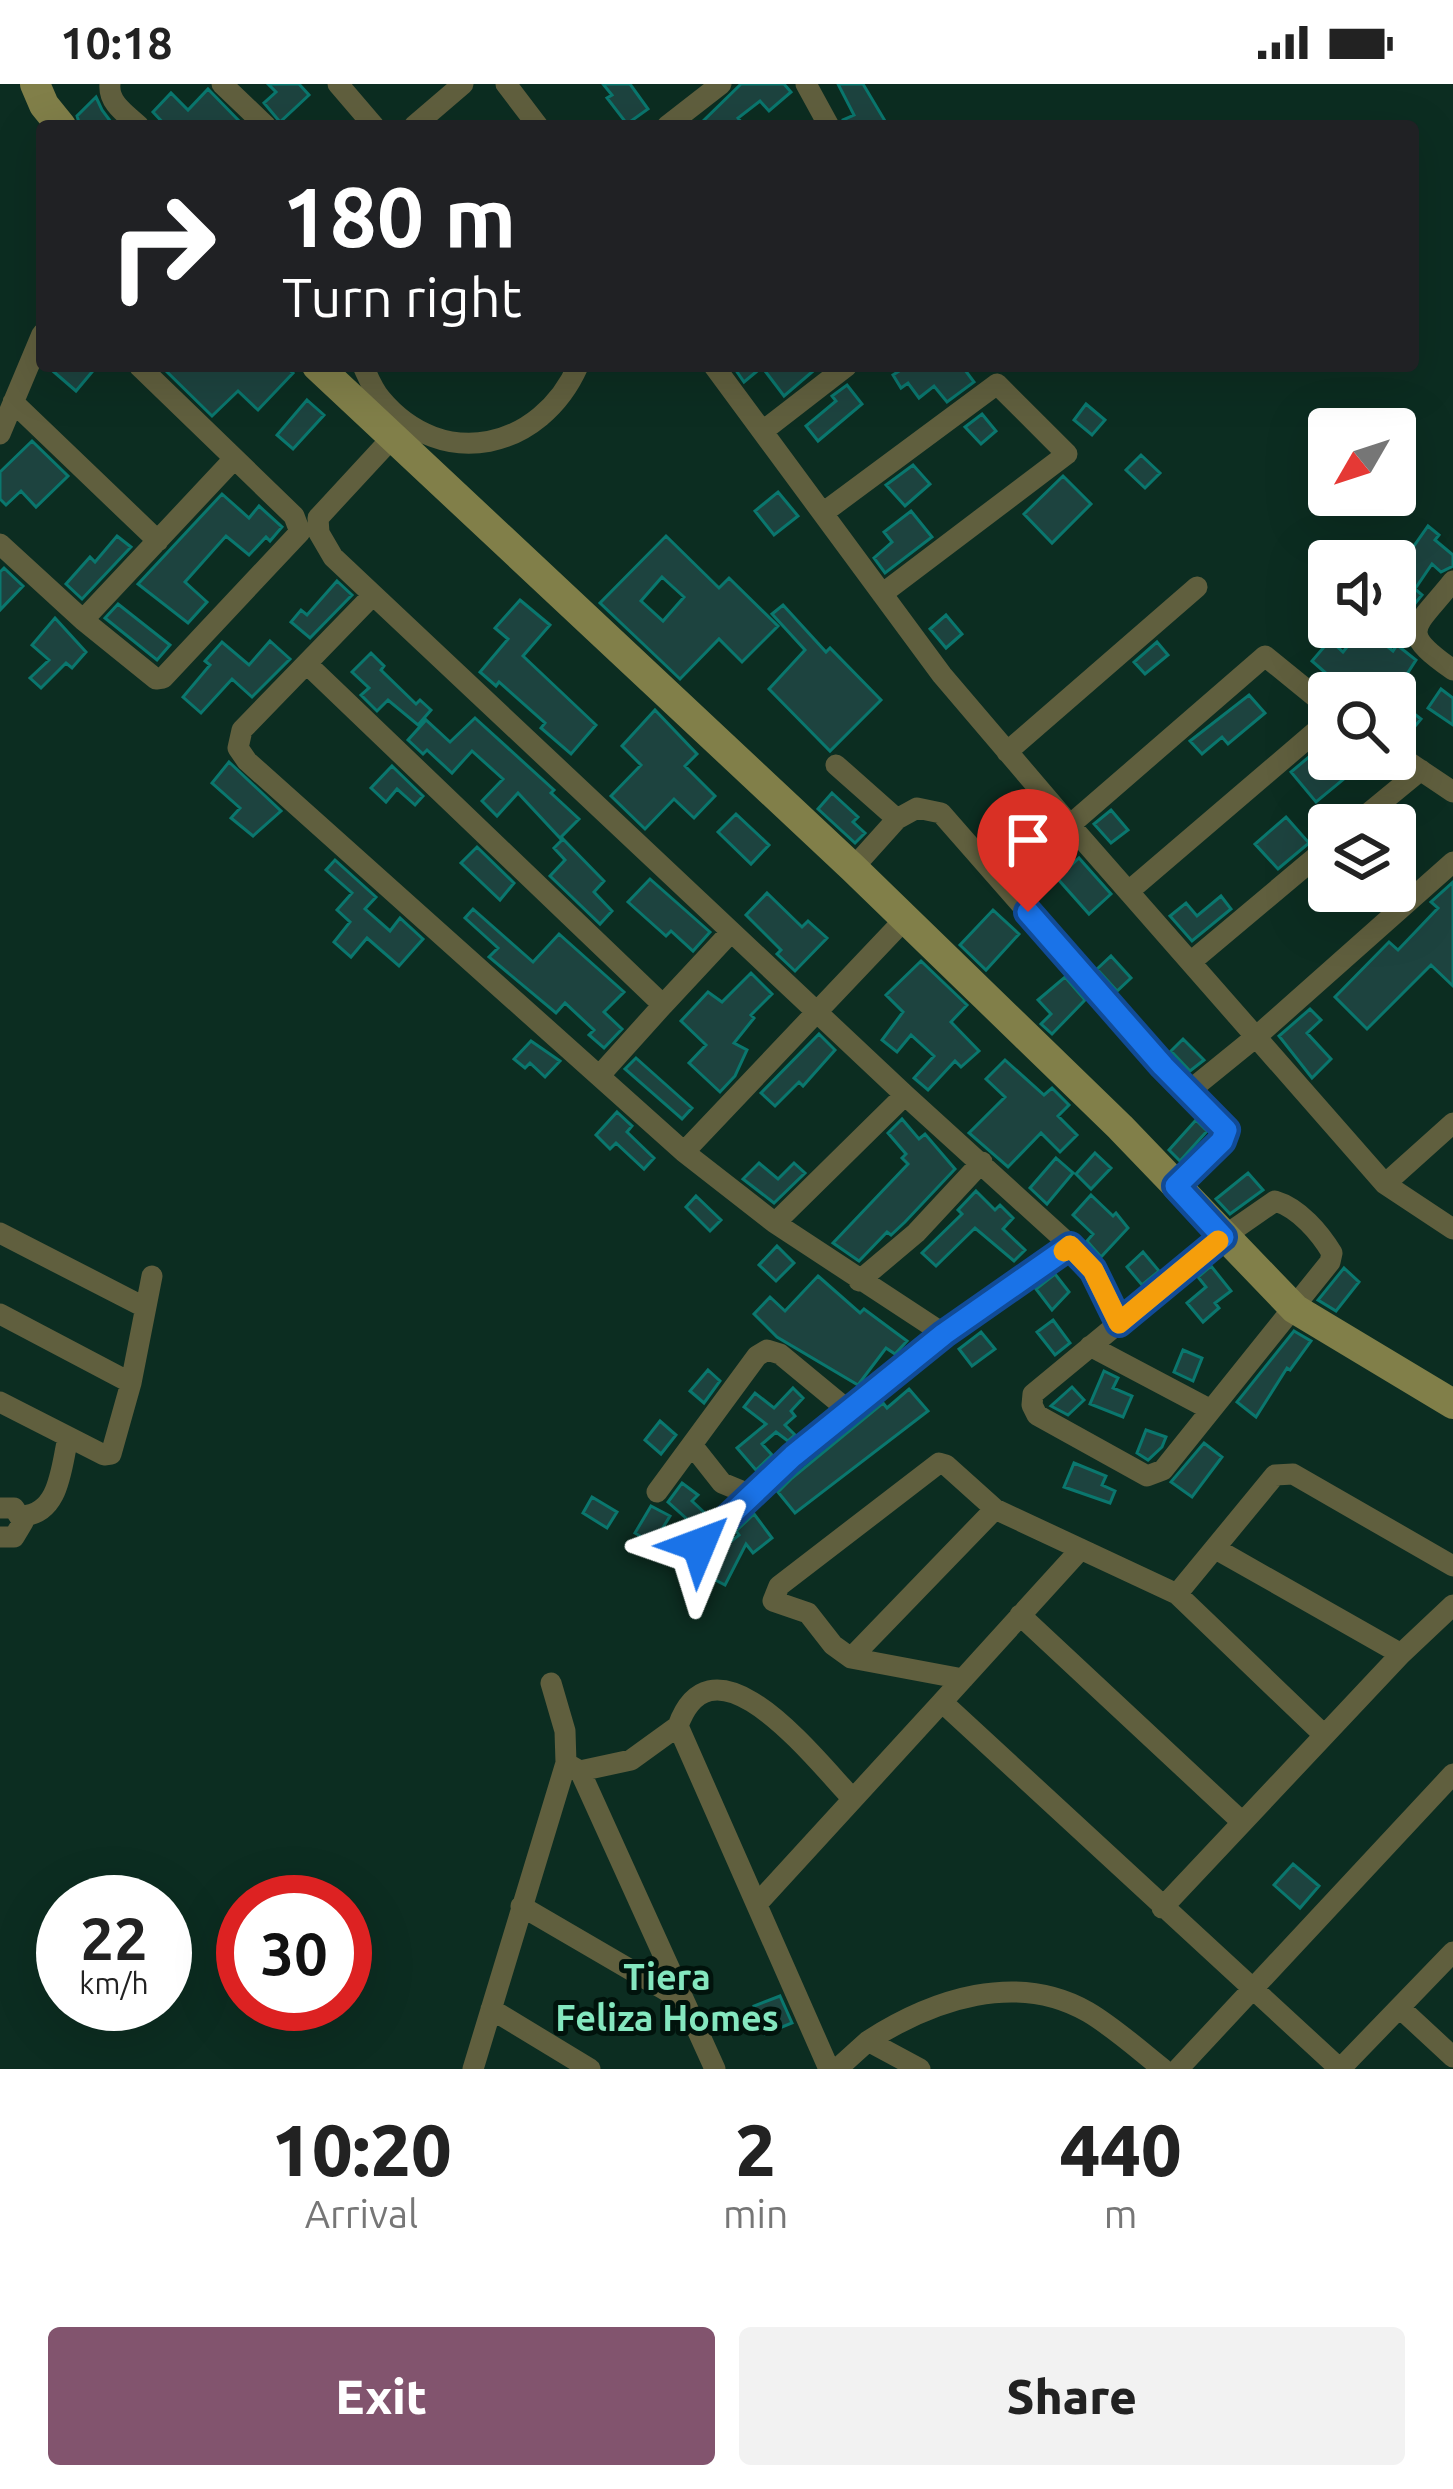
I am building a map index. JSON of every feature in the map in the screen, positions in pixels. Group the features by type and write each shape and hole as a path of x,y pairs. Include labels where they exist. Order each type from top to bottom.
{"street":[{"path":"35,84 56,120"},
{"path":"110,84 114,103 132,120"},
{"path":"222,84 260,120"},
{"path":"338,84 369,120"},
{"path":"424,120 464,84"},
{"path":"506,84 533,120"},
{"path":"676,120 721,84"},
{"path":"806,84 826,120"},
{"path":"0,434 36,348"},
{"path":"0,544 149,677 163,678 300,532 294,516 146,372"},
{"path":"322,372 853,868 1295,1309 1453,1404"},
{"path":"366,372 379,398 412,427 451,442 491,442 534,425 565,396 575,372"},
{"path":"719,372 942,676 1007,752 1385,1184 1453,1229"},
{"path":"763,431 840,372"},
{"path":"882,594 1066,454 986,372"},
{"path":"823,512 997,384"},
{"path":"13,402 158,542"},
{"path":"392,438 318,518 324,545 904,1095 1070,1246 1093,1270 1119,1323"},
{"path":"83,620 234,459"},
{"path":"1453,580 1418,626 1416,639 1453,670"},
{"path":"1007,752 1197,586"},
{"path":"373,595 238,737 238,748 247,761 684,1152 775,1223 944,1334"},
{"path":"1070,825 1265,656 1308,691"},
{"path":"308,665 663,1005"},
{"path":"1129,891 1308,738"},
{"path":"836,765 897,819"},
{"path":"1416,767 1453,792"},
{"path":"1379,804 1420,770"},
{"path":"853,868 897,819 917,808 940,813 1226,1130 1222,1141 1176,1186"},
{"path":"1188,1092 1453,862"},
{"path":"1192,961 1308,864"},
{"path":"684,1152 905,919"},
{"path":"600,1075 731,932"},
{"path":"775,1223 904,1095"},
{"path":"1385,1184 1453,1123"},
{"path":"859,1281 916,1233 982,1162"},
{"path":"1275,1201 1300,1215 1332,1253 1295,1309 1163,1470 1147,1476 1037,1415 1031,1406 1033,1394 1223,1237 1275,1201"},
{"path":"0,1233 144,1307"},
{"path":"699,1545 751,1495 944,1334 1070,1246"},
{"path":"0,1402 104,1455 111,1454 131,1384 152,1276"},
{"path":"0,1314 131,1384"},
{"path":"1090,1346 1211,1410"},
{"path":"657,1492 757,1356 767,1350 780,1354 849,1412"},
{"path":"22,1516 41,1512 53,1497 68,1438"},
{"path":"692,1445 722,1484 751,1495"},
{"path":"963,1679 851,1658 833,1645 808,1613 773,1601 779,1586 939,1463 995,1509 1177,1594 1324,1736"},
{"path":"1177,1594 1282,1472 1294,1474 1453,1566"},
{"path":"0,1508 14,1508 22,1516"},
{"path":"851,1658 995,1509"},
{"path":"0,1537 19,1534 22,1516"},
{"path":"1216,1549 1401,1654"},
{"path":"757,1904 1080,1550"},
{"path":"1162,1908 1453,1605"},
{"path":"1020,1615 1242,1822"},
{"path":"550,1683 573,1767 715,2069"},
{"path":"573,1767 631,1760 678,1726 693,1695 704,1689 760,1705 853,1799"},
{"path":"942,1702 1340,2069 1453,1952"},
{"path":"678,1726 833,2069 904,2018 964,1998 1022,1989 1059,1998 1091,2014 1163,2069"},
{"path":"472,2069 521,1906 573,1767"},
{"path":"1178,2069 1453,1774"},
{"path":"521,1906 684,2001"},
{"path":"1400,2008 1453,2057"},
{"path":"491,2009 590,2069"},
{"path":"868,2041 920,2069"}],"building":[{"path":"268,84 299,84 309,95 278,120 264,103 276,92"},
{"path":"603,84 630,84 648,109 633,120 624,120 607,98 612,95"},
{"path":"741,84 784,84 791,92 769,111 760,101 740,120 704,120"},
{"path":"838,84 863,84 884,120 843,120 854,115"},
{"path":"208,89 238,120 160,120 153,112 171,93 188,110"},
{"path":"96,97 110,120 78,120"},
{"path":"54,372 92,372 76,391"},
{"path":"167,372 293,373 258,410 238,391 212,416"},
{"path":"737,372 756,372 744,382"},
{"path":"766,372 812,372 784,396"},
{"path":"966,372 974,382 947,402 934,386 919,398 908,383 901,388 893,375"},
{"path":"847,385 862,404 818,441 806,426"},
{"path":"307,400 324,415 293,449 277,435"},
{"path":"1086,404 1105,420 1092,435 1074,420"},
{"path":"982,414 996,431 981,444 965,427"},
{"path":"32,441 68,476 36,507 21,491 6,505 0,499 0,472"},
{"path":"1141,455 1160,473 1145,488 1126,470"},
{"path":"913,465 930,484 905,506 886,485"},
{"path":"1063,476 1091,504 1052,543 1024,514"},
{"path":"778,492 798,516 774,535 755,511"},
{"path":"222,494 249,518 259,506 282,527 249,555 226,536 185,582 207,602 188,623 138,584"},
{"path":"911,511 932,537 885,573 874,558 892,542 884,532"},
{"path":"1428,526 1439,535 1435,540 1453,555 1453,566 1441,572 1432,564 1416,588 1416,543"},
{"path":"117,536 131,547 82,599 66,584 90,557 95,562"},
{"path":"666,536 719,588 729,578 778,626 742,662 719,639 680,679 600,603","holes":["662,577 684,597 663,621 641,601"]},
{"path":"4,568 23,586 0,610 0,572"},
{"path":"337,581 352,595 310,638 291,622 301,610 307,615"},
{"path":"520,600 550,625 523,656 596,725 571,754 541,728 545,723 499,682 496,686 480,672 508,639 495,628"},
{"path":"118,604 170,645 157,660 105,618"},
{"path":"783,605 826,652 830,648 881,700 830,751 769,689 805,650 772,614"},
{"path":"946,615 962,634 946,648 930,629"},
{"path":"55,618 86,652 72,668 66,663 41,688 30,678 49,660 32,645"},
{"path":"270,641 290,659 252,697 232,679 201,713 183,697 222,642 249,665"},
{"path":"1157,642 1168,655 1145,674 1134,662"},
{"path":"1323,648 1343,652 1346,648 1401,648 1416,660 1408,672 1325,672 1312,661"},
{"path":"371,653 384,666 381,670 416,704 420,700 431,710 418,725 388,700 377,711 361,695 369,688 352,672"},
{"path":"1441,689 1453,698 1453,725 1428,708"},
{"path":"1249,695 1265,713 1228,744 1222,737 1202,754 1190,741"},
{"path":"655,710 697,754 685,766 715,796 694,818 674,799 645,829 611,796 641,765 622,746"},
{"path":"475,718 579,819 560,838 518,793 497,816 482,801 503,779 472,751 452,773 408,740 426,720 450,742"},
{"path":"1308,758 1308,780 1343,780 1316,802 1291,772"},
{"path":"229,762 281,811 253,836 231,818 240,808 212,783"},
{"path":"392,766 423,796 415,805 397,789 386,802 371,788"},
{"path":"832,793 858,817 853,822 865,833 855,843 818,809"},
{"path":"1111,810 1128,830 1111,843 1094,824"},
{"path":"736,814 769,845 751,864 718,832"},
{"path":"1286,817 1308,842 1278,869 1255,844"},
{"path":"563,839 604,881 594,892 612,911 600,924 550,876 565,860 554,848"},
{"path":"477,847 514,883 500,900 461,863"},
{"path":"1079,858 1111,894 1089,914 1057,878"},
{"path":"335,860 376,897 365,909 390,931 400,918 423,939 399,966 367,938 351,957 334,942 350,922 337,910 352,893 326,870"},
{"path":"650,879 710,932 693,951 671,931 666,936 628,902"},
{"path":"1453,882 1453,986 1431,965 1367,1029 1335,997 1389,942 1398,950 1438,908 1431,902"},
{"path":"767,893 802,927 808,921 827,938 795,971 746,915"},
{"path":"1221,896 1231,909 1192,941 1170,916 1186,903 1197,916"},
{"path":"473,909 533,962 559,934 624,992 604,1012 622,1029 604,1048 589,1035 594,1030 565,1003 556,1013 489,957 498,948 465,918"},
{"path":"993,910 1019,934 986,970 960,945"},
{"path":"1111,956 1131,978 1117,991 1097,969"},
{"path":"921,961 967,1005 951,1022 979,1051 961,1067 955,1061 928,1090 914,1078 934,1056 911,1035 897,1052 882,1040 903,1012 886,995"},
{"path":"751,973 772,994 751,1015 754,1018 734,1043 747,1050 735,1076 720,1092 689,1063 706,1045 681,1021 708,992 722,1002"},
{"path":"1065,977 1085,1000 1052,1034 1041,1024 1051,1014 1038,1000"},
{"path":"1310,1009 1321,1020 1307,1033 1331,1059 1312,1078 1279,1036"},
{"path":"819,1034 835,1050 803,1086 799,1082 775,1106 761,1093"},
{"path":"1183,1039 1204,1060 1190,1071 1171,1051"},
{"path":"531,1041 560,1061 545,1077 530,1063 525,1068 514,1059"},
{"path":"636,1058 692,1108 682,1119 625,1069"},
{"path":"1005,1060 1044,1095 1052,1088 1069,1105 1058,1116 1077,1135 1060,1152 1041,1133 1008,1167 969,1133 1005,1097 986,1079"},
{"path":"617,1112 632,1126 627,1132 654,1158 644,1169 616,1143 610,1149 596,1135"},
{"path":"902,1119 919,1139 925,1134 955,1169 905,1222 891,1235 887,1232 859,1261 833,1243 908,1164 902,1158 906,1154 888,1133"},
{"path":"1196,1120 1207,1131 1180,1161 1169,1150"},
{"path":"1095,1153 1111,1168 1091,1189 1076,1174"},
{"path":"1056,1158 1073,1173 1047,1204 1030,1188"},
{"path":"759,1163 778,1179 794,1163 805,1173 774,1203 743,1179"},
{"path":"1248,1173 1263,1190 1230,1214 1216,1199"},
{"path":"976,1191 995,1210 1000,1205 1013,1218 1003,1229 1025,1250 1014,1261 975,1228 936,1266 922,1253 962,1214 958,1210"},
{"path":"1091,1195 1128,1228 1101,1257 1087,1241 1093,1234 1073,1215"},
{"path":"696,1196 721,1220 710,1231 686,1207"},
{"path":"777,1246 794,1263 776,1281 759,1265"},
{"path":"1143,1252 1159,1271 1142,1285 1127,1267"},
{"path":"1211,1266 1231,1291 1215,1303 1219,1308 1203,1322 1187,1303 1206,1287 1198,1277"},
{"path":"1344,1268 1359,1282 1336,1311 1318,1300"},
{"path":"1055,1274 1069,1292 1052,1310 1036,1289"},
{"path":"818,1276 860,1313 864,1309 907,1341 895,1354 886,1348 858,1385 777,1337 754,1314 770,1297 785,1311"},
{"path":"1053,1320 1070,1343 1055,1355 1037,1332"},
{"path":"1294,1331 1311,1341 1287,1368 1256,1417 1237,1402"},
{"path":"981,1332 995,1349 972,1366 959,1349"},
{"path":"1183,1350 1202,1358 1193,1381 1174,1372"},
{"path":"708,1370 720,1381 704,1403 690,1391"},
{"path":"1104,1371 1118,1378 1113,1388 1132,1396 1123,1417 1090,1404"},
{"path":"1072,1387 1084,1400 1068,1415 1051,1406"},
{"path":"793,1388 803,1398 785,1425 795,1435 788,1441 776,1432 762,1444 772,1455 756,1470 737,1448 766,1424 744,1407 755,1393 774,1408"},
{"path":"909,1389 928,1411 795,1513 778,1492 883,1403 887,1408"},
{"path":"660,1421 676,1435 661,1454 645,1440"},
{"path":"1146,1430 1166,1437 1148,1460 1137,1453"},
{"path":"1204,1443 1222,1457 1192,1497 1171,1482"},
{"path":"1074,1463 1106,1476 1102,1485 1115,1491 1110,1503 1064,1487"},
{"path":"682,1483 698,1495 692,1501 708,1516 696,1527 668,1502"},
{"path":"592,1497 617,1512 607,1528 583,1513"},
{"path":"651,1506 670,1516 653,1544 635,1533"},
{"path":"754,1514 772,1538 753,1553 746,1544 725,1585 702,1573 709,1559 739,1535 736,1531"},
{"path":"1293,1864 1319,1886 1300,1908 1274,1885"},
{"path":"780,1996 792,2023 765,2034 754,2006"}],"slow traffic":[{"path":"1064,1251 1070,1246 1093,1270 1119,1323 1218,1241"}],"district":[{"name":"Tiera Feliza Homes","path":"667,1996"}],"route":[{"path":"699,1545 793,1456 944,1334 985,1310 1070,1246 1093,1270 1119,1323 1223,1237 1176,1186 1222,1141 1226,1130 1221,1121 1163,1066 1028,912"}]}
